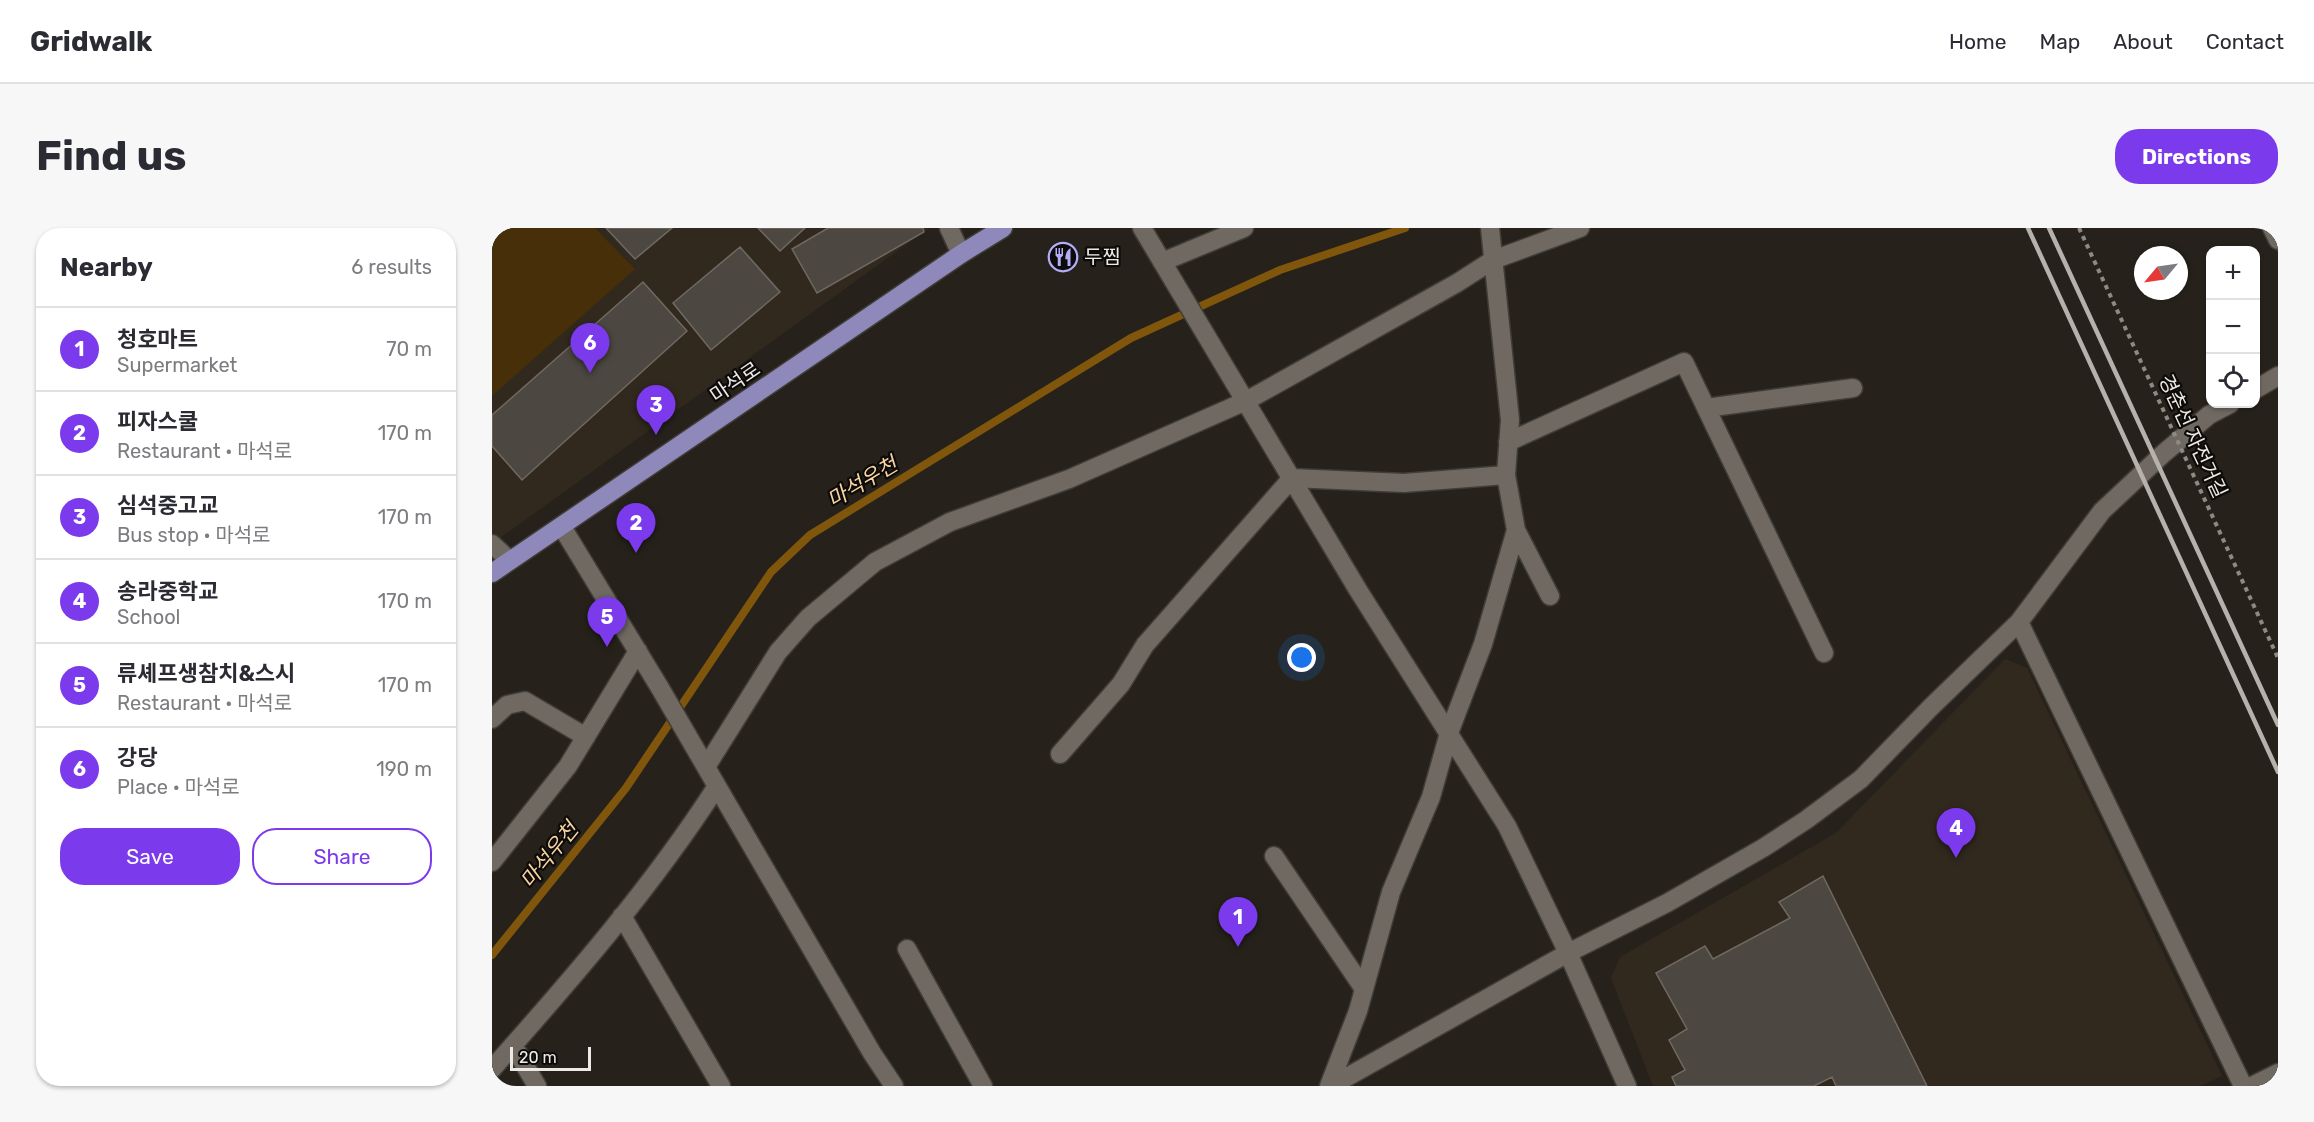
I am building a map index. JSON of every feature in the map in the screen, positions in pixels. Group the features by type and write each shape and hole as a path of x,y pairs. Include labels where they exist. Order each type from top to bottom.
{"main road":[{"name":"마석로","path":"492,573 961,254 1003,228"}],"street":[{"path":"949,228 961,254"},
{"path":"1142,228 1292,478 1506,826 1568,952 1627,1086"},
{"path":"1162,262 1244,228"},
{"path":"706,767 778,652 808,618 875,562 950,522 1069,479 1246,401 1457,283 1493,260 1580,228"},
{"path":"2272,228 2278,240"},
{"path":"1490,231 1510,420 1506,475 1516,530 1550,596"},
{"path":"1508,442 1684,362 1824,653"},
{"path":"2260,387 2278,376"},
{"path":"1706,408 1853,388"},
{"path":"1330,1086 1568,952 1667,903 1806,820 1861,779 2019,622 2102,510 2163,453 2209,415 2222,408"},
{"path":"1292,478 1404,483 1506,475"},
{"path":"1060,754 1121,684 1145,645 1292,478"},
{"path":"562,527 660,688 872,1053 894,1086"},
{"path":"1330,1086 1364,989 1391,892 1431,797 1449,733 1483,644 1516,530"},
{"path":"492,543 509,560"},
{"path":"2019,622 2243,1086"},
{"path":"492,862 568,766 638,651"},
{"path":"492,719 507,705 525,701 586,737"},
{"path":"492,1069 622,916 689,829 717,786"},
{"path":"1274,856 1364,989"},
{"path":"622,916 721,1086"},
{"path":"907,949 983,1086"},
{"path":"513,1045 537,1086"},
{"path":"2252,1086 2278,1073"}],"path":[{"name":"경춘선 자전거길","path":"2079,228 2278,658"}],"shaded area":[{"path":"492,228 929,228 492,544"},
{"path":"492,228 595,228 635,269 492,396"},
{"path":"2005,659 2027,668 2222,1076 2200,1086 1653,1086 1611,978 1620,957 1836,833"}],"building":[{"path":"606,228 672,228 635,259"},
{"path":"758,228 805,228 780,251"},
{"path":"828,228 923,228 924,232 817,293 792,249"},
{"path":"740,247 780,292 711,350 673,303"},
{"path":"643,282 687,331 522,480 492,446 492,415"},
{"path":"1823,876 1927,1086 1836,1086 1832,1077 1814,1086 1676,1086 1672,1077 1685,1070 1669,1040 1687,1029 1656,973 1705,946 1713,959 1790,918 1779,902"}],"waterway":[{"name":"마석우천","path":"492,955 626,788 771,572 810,535 1131,338 1280,270 1405,228"}],"railway":[{"path":"2028,228 2278,772"},
{"path":"2049,228 2278,725"}],"place":[{"name":"두찜","path":"1063,257"},
{"name":"강당","path":"590,373"},
{"name":"심석중고교","path":"656,435"},
{"name":"피자스쿨","path":"636,553"},
{"name":"류셰프생참치&스시","path":"607,647"},
{"name":"송라중학교","path":"1956,858"},
{"name":"청호마트","path":"1238,947"}]}
